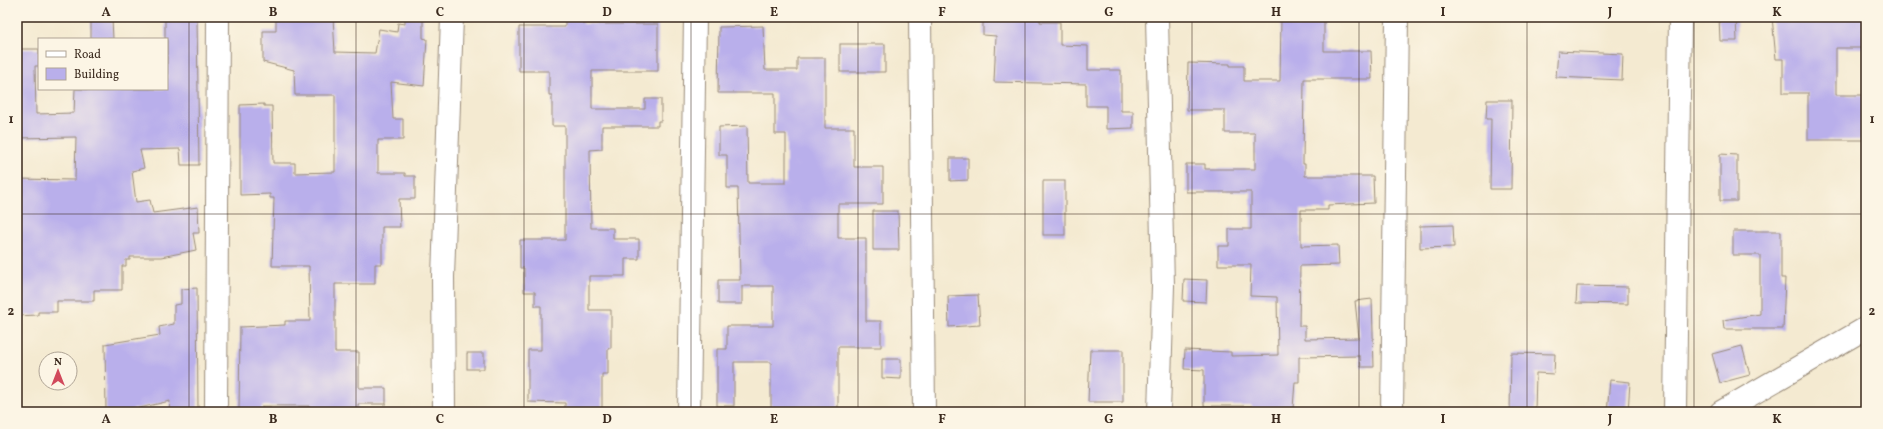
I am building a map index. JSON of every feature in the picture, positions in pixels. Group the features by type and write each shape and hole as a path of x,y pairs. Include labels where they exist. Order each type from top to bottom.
{"street":[{"path":"216,412 218,17"},
{"path":"444,412 443,277 452,17"},
{"path":"688,412 695,17"},
{"path":"920,17 924,412"},
{"path":"1158,17 1163,286 1159,412"},
{"path":"1392,412 1397,17"},
{"path":"1675,412 1680,17"},
{"path":"1721,412 1866,328"}],"building":[{"path":"165,17 197,17 199,165 181,165 180,149 140,150 144,168 132,171 136,202 150,200 153,213 198,207 199,233 193,233 196,250 161,257 130,257 130,260 126,260 126,266 122,266 122,290 94,290 94,301 57,301 57,312 38,312 38,315 17,316 17,179 75,180 76,137 17,138 17,49 38,49 38,66 35,66 36,114 74,113 75,90 168,90 168,38 165,38"},
{"path":"276,17 333,17 335,52 375,53 379,29 397,32 398,23 405,24 405,17 423,17 423,38 427,39 424,86 391,82 393,119 403,119 403,140 378,140 378,173 405,173 405,176 415,176 415,199 399,199 400,227 382,227 382,264 375,264 375,284 335,284 335,352 359,352 359,388 386,388 386,404 358,404 358,412 309,412 309,406 262,406 262,412 239,412 240,327 285,325 285,321 310,321 309,266 272,266 274,198 270,198 270,194 240,195 240,105 264,104 264,106 272,106 273,163 295,163 295,173 335,172 335,95 295,95 294,70 263,62 263,31 276,31"},
{"path":"565,17 583,17 583,24 658,24 658,71 592,71 592,109 645,109 645,99 661,99 661,121 658,121 658,126 602,126 602,149 590,150 591,228 613,228 613,239 639,239 639,259 625,259 625,276 589,276 589,310 611,310 611,348 608,348 608,374 602,374 602,412 565,412 565,403 528,402 528,350 541,350 541,306 535,306 535,292 524,292 524,268 520,268 520,240 565,240 565,126 552,126 552,95 549,95 549,71 519,71 519,27 565,27"},
{"path":"983,17 1040,17 1040,22 1060,22 1060,45 1088,46 1088,70 1121,70 1121,111 1133,111 1133,128 1106,129 1106,106 1086,106 1086,84 994,82 996,36 983,35"},
{"path":"1281,17 1302,17 1302,20 1324,20 1324,51 1371,51 1372,79 1304,79 1303,164 1305,164 1305,176 1373,176 1374,203 1328,205 1328,210 1301,210 1301,246 1338,245 1339,265 1300,266 1299,326 1305,326 1305,339 1359,338 1355,301 1372,299 1374,367 1361,367 1360,356 1299,357 1299,382 1295,382 1293,408 1252,409 1252,406 1204,406 1204,370 1184,369 1185,350 1231,352 1231,356 1278,355 1277,297 1250,296 1251,265 1218,265 1218,246 1229,246 1229,229 1251,229 1251,192 1186,192 1186,164 1205,164 1205,169 1255,169 1255,133 1225,133 1225,110 1187,110 1188,63 1230,64 1230,66 1244,66 1244,81 1280,81"},
{"path":"1719,17 1736,17 1737,41 1720,41"},
{"path":"1772,17 1863,17 1863,48 1836,48 1836,95 1866,95 1866,140 1808,140 1808,93 1783,93 1783,59 1776,59"},
{"path":"91,19 112,19 113,38 91,38"},
{"path":"763,26 765,70 797,70 797,58 825,58 825,128 854,128 854,167 883,167 883,204 838,204 838,238 866,238 866,321 881,321 881,347 838,347 838,412 771,412 771,362 734,362 734,406 717,406 717,349 727,349 727,326 773,326 773,286 742,286 742,304 718,304 718,280 740,280 738,188 727,188 727,155 719,155 719,127 747,126 748,183 786,183 786,134 775,134 775,93 718,93 719,27"},
{"path":"840,44 885,44 885,72 840,72"},
{"path":"1558,51 1623,54 1622,80 1556,77"},
{"path":"1487,100 1512,100 1511,189 1490,189 1491,119 1486,119"},
{"path":"1720,154 1737,155 1737,201 1720,201"},
{"path":"950,158 968,158 968,180 950,181"},
{"path":"1043,181 1065,181 1065,235 1043,235"},
{"path":"873,211 898,211 899,250 873,250"},
{"path":"1453,225 1454,247 1420,248 1420,226"},
{"path":"1733,231 1781,231 1781,278 1785,278 1783,329 1724,329 1723,320 1760,314 1760,255 1733,255"},
{"path":"1184,279 1207,280 1206,302 1183,301"},
{"path":"1577,286 1628,287 1628,304 1576,303"},
{"path":"197,288 198,412 169,412 170,401 122,412 106,412 105,344 160,335 159,327 174,324 174,305 181,304 181,289"},
{"path":"978,295 980,325 949,327 948,296"},
{"path":"1742,346 1750,375 1720,383 1712,354"},
{"path":"1090,350 1123,350 1123,402 1088,402"},
{"path":"467,353 484,353 484,369 467,369"},
{"path":"1511,353 1555,354 1554,374 1536,373 1535,412 1510,412"},
{"path":"882,359 901,359 901,379 882,378"},
{"path":"1610,380 1630,382 1628,412 1607,412"}]}
